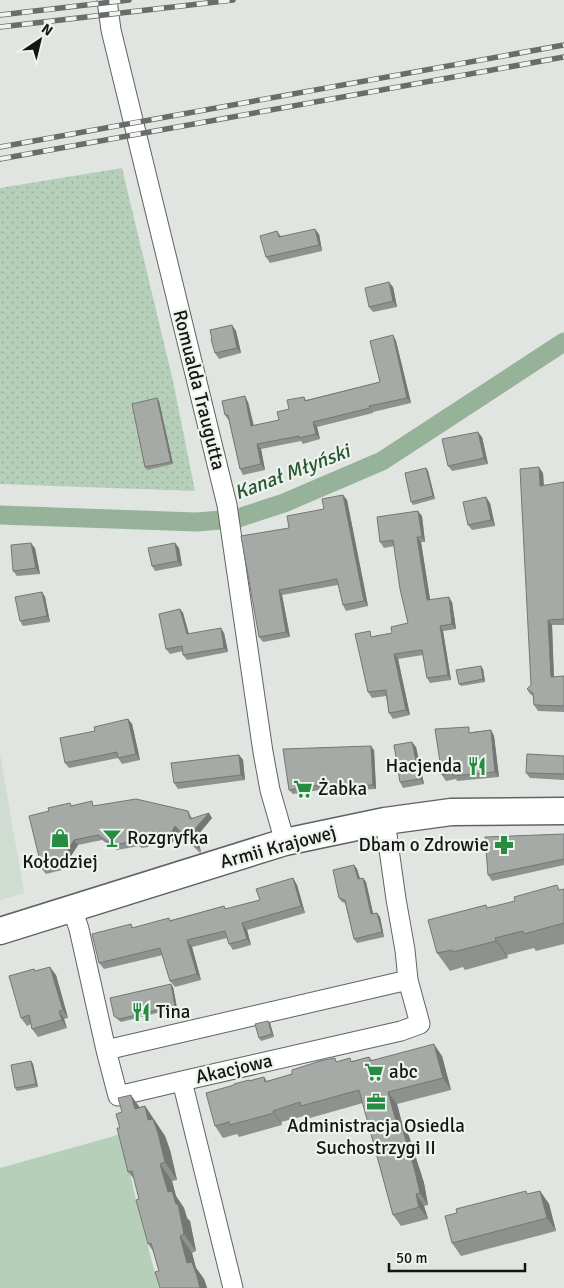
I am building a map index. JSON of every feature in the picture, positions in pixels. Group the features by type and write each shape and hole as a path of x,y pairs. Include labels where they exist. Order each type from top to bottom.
{"street":[{"name":"Romualda Traugutta","path":"107,0 111,30 226,504 265,762 270,790 285,842"},
{"name":"Armii Krajowej","path":"0,931 285,842 385,821 451,812 564,811"},
{"name":"Akacjowa","path":"233,1288 182,1080 401,1032 420,1024 408,980 385,821"},
{"path":"72,908 79,930 118,1096 182,1080"},
{"path":"106,1050 408,980"}],"shaded area":[{"path":"0,754 24,893 0,900"}],"green space":[{"path":"122,168 173,381 195,491 0,484 0,188"},
{"path":"121,1133 138,1209 159,1288 0,1288 0,1168"}],"building":[{"path":"315,229 319,245 266,257 260,236 277,231 279,237"},
{"path":"389,282 393,301 369,307 365,288"},
{"path":"232,325 237,348 215,353 210,330"},
{"path":"393,335 407,398 369,406 370,408 313,422 316,434 257,444 261,464 240,469 228,415 225,415 222,401 245,396 251,426 279,420 277,412 289,409 287,400 304,397 305,401 380,382 370,341"},
{"path":"157,398 171,462 145,467 132,404"},
{"path":"478,432 484,458 448,466 442,439"},
{"path":"539,467 540,486 564,482 564,619 548,620 551,677 564,676 564,706 534,705 533,693 527,689 531,685 520,469"},
{"path":"426,468 433,496 411,502 405,473"},
{"path":"343,495 364,601 343,605 337,579 279,590 286,632 259,637 241,536 289,528 287,516 324,509 322,499"},
{"path":"486,497 491,520 468,525 463,502"},
{"path":"418,511 422,537 417,537 427,600 449,597 452,624 440,626 448,675 427,678 422,650 394,654 406,710 389,713 386,690 368,692 355,634 370,631 371,637 392,633 391,627 408,623 400,589 393,540 380,542 377,517"},
{"path":"31,543 36,568 13,571 11,545"},
{"path":"175,543 178,561 152,566 148,548"},
{"path":"42,592 47,616 20,621 15,597"},
{"path":"180,609 187,634 221,628 224,648 183,655 182,646 166,649 159,614"},
{"path":"481,666 483,679 459,684 456,670"},
{"path":"128,719 136,754 118,758 117,752 65,763 60,738 95,731 94,727"},
{"path":"469,727 469,733 491,730 495,772 453,776 453,773 442,775 435,729"},
{"path":"412,742 420,779 400,782 394,745"},
{"path":"371,746 373,785 326,787 326,784 289,790 283,749"},
{"path":"527,754 564,756 564,774 526,773"},
{"path":"239,755 241,775 174,783 171,763"},
{"path":"136,799 188,811 190,819 209,813 193,831 198,847 175,826 169,837 162,839 153,831 144,842 138,843 135,841 113,845 98,835 74,840 59,865 42,869 29,816 49,811 48,808 70,803 71,806 92,801 93,806"},
{"path":"564,834 564,859 488,875 485,837"},
{"path":"354,865 358,879 363,878 371,914 377,913 382,932 354,939 345,900 339,898 333,870"},
{"path":"293,878 301,906 242,923 247,939 229,944 225,931 187,940 197,974 170,981 160,948 99,963 92,934 131,924 132,928 169,918 170,921 224,906 225,909 260,900 256,889"},
{"path":"557,885 559,890 564,889 564,923 524,934 523,931 495,938 496,941 453,952 452,950 437,953 428,920 486,905 487,908 515,901 514,897"},
{"path":"50,967 63,1010 59,1011 62,1020 32,1029 29,1015 21,1018 9,976"},
{"path":"171,984 175,1006 119,1019 114,1016 110,998"},
{"path":"268,1021 272,1034 259,1038 255,1024"},
{"path":"434,1044 443,1078 388,1092 397,1125 401,1124 415,1171 420,1193 416,1194 419,1207 393,1215 359,1090 301,1106 300,1102 273,1111 274,1113 230,1125 229,1122 215,1126 206,1093 264,1077 265,1082 292,1074 292,1070 320,1061 335,1058 336,1062 350,1058 351,1062 369,1057 370,1061"},
{"path":"31,1061 36,1084 15,1088 11,1065"},
{"path":"131,1095 135,1109 145,1106 148,1120 153,1119 165,1162 160,1164 168,1192 172,1191 176,1204 178,1204 184,1234 180,1236 187,1263 192,1262 200,1288 160,1288 155,1272 159,1271 151,1243 148,1244 136,1200 139,1199 132,1171 128,1172 117,1128 120,1128 116,1114 122,1112 118,1098"},
{"path":"526,1191 527,1194 540,1191 547,1218 452,1243 445,1216 457,1213 456,1209"}],"waterway":[{"name":"Kanał Młyński","path":"0,515 196,522 235,519 284,503 382,461 564,342"}],"railway":[{"path":"0,15 129,0"},
{"path":"0,27 233,0"},
{"path":"0,147 564,45"},
{"path":"0,159 564,57"}],"place":[{"name":"Hacjenda","path":"477,766"},
{"name":"Żabka","path":"303,789"},
{"name":"Kołodziej","path":"60,838"},
{"name":"Rozgryfka","path":"112,838"},
{"name":"Dbam o Zdrowie","path":"504,845"},
{"name":"Tina","path":"141,1012"},
{"name":"abc","path":"374,1072"},
{"name":"Administracja Osiedla Suchostrzygi II","path":"376,1102"}]}
